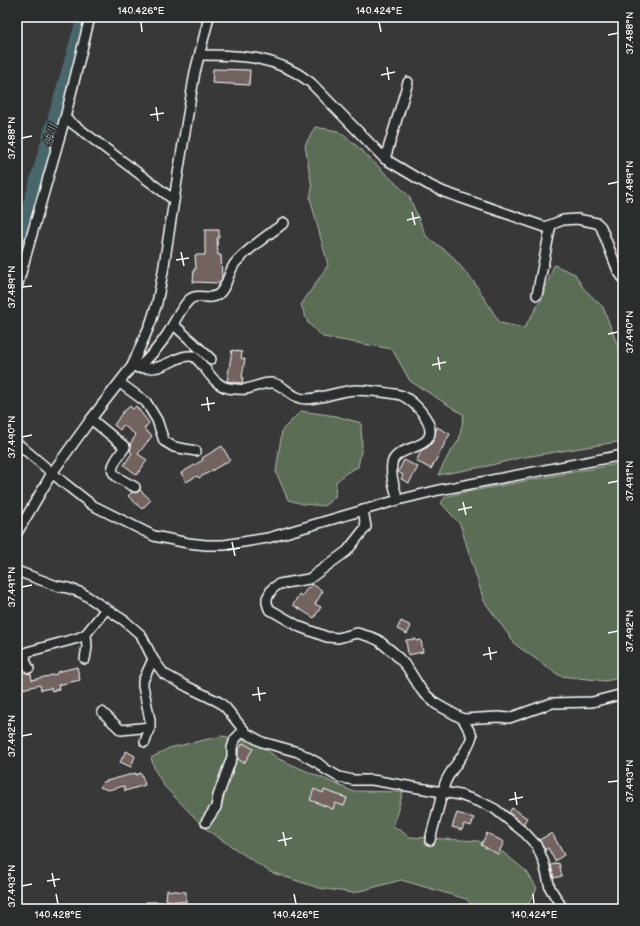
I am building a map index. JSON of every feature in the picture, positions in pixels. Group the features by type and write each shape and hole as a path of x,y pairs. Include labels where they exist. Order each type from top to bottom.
{"street":[{"path":"17,287 65,118 90,17"},
{"path":"135,367 157,303 193,86 209,17"},
{"path":"200,55 235,55 265,60 296,72 310,82 385,159 408,174 444,192 541,226 564,220 577,219 597,223 601,227 618,271 623,278"},
{"path":"385,159 408,82"},
{"path":"65,118 174,200"},
{"path":"17,533 52,473 91,419 135,367 151,356 168,333 179,313 191,298 194,296 209,297 219,293 236,262 284,223"},
{"path":"536,295 551,224"},
{"path":"173,324 211,359"},
{"path":"135,367 152,369 167,364 182,356 193,356 203,365 211,377 226,387 246,389 264,383 274,384 282,387 299,399 308,399 356,390 402,395 421,410 429,425 430,432 429,436 420,444 394,456 392,476 398,500"},
{"path":"120,383 146,402 157,420 164,441 174,447 196,451"},
{"path":"91,419 125,447 112,465 112,471 118,478 136,487"},
{"path":"17,443 92,505 154,536 188,543 224,545 268,538 398,500 439,490 623,455"},
{"path":"363,510 366,527 347,551 309,579 287,582 272,588 266,602 269,609 300,627 327,637 338,638 357,633 371,636 394,653 407,667 422,691 436,704 463,719 509,718 552,703 592,702 623,694"},
{"path":"17,571 57,586 82,593 125,621 141,635 153,659 164,674 219,702 226,708 244,730 262,742 298,752 339,777 353,780 372,780 460,795 495,809 525,833 537,846 544,863 550,888 563,909"},
{"path":"29,668 25,662 27,652 78,638 86,634 106,609"},
{"path":"85,659 87,647 86,634"},
{"path":"145,742 150,728 150,720 143,681 153,659"},
{"path":"102,712 121,730 150,728"},
{"path":"430,840 447,776 469,746 472,736 463,719"},
{"path":"206,822 216,807 218,796 232,757 232,748 235,739 244,730"}],"green space":[{"path":"315,127 338,131 357,146 409,196 426,236 450,254 474,282 500,323 524,328 541,300 554,265 575,274 584,289 603,307 623,360 623,441 519,458 488,466 438,475 449,454 459,440 464,415 410,381 392,349 323,337 308,323 301,305 328,265 310,198 312,188 305,145"},
{"path":"301,411 336,416 361,423 362,446 358,467 346,473 336,482 335,497 324,506 303,504 288,500 276,472 282,430"},
{"path":"623,463 623,677 606,681 560,676 516,645 484,601 460,524 441,503 445,497 461,493"},
{"path":"222,736 257,743 279,759 352,791 403,792 393,826 410,837 478,841 504,853 527,872 537,888 526,909 476,909 466,899 401,880 353,893 319,888 270,872 207,830 164,786 155,770 151,758 169,748"}],"building":[{"path":"213,69 250,70 249,85 212,83"},
{"path":"205,230 219,230 219,238 217,238 218,255 221,255 222,278 220,283 193,282 194,269 196,269 195,255 205,255"},
{"path":"232,350 242,352 241,358 245,359 242,383 227,381"},
{"path":"130,406 133,409 136,406 149,423 144,429 152,436 138,454 147,460 137,475 124,465 132,453 130,451 130,444 136,435 123,425 120,430 114,425 122,413"},
{"path":"437,427 450,434 431,469 416,461 422,450 428,447 433,441"},
{"path":"222,446 230,460 199,478 197,476 186,482 181,473 203,460 202,458"},
{"path":"404,460 418,467 409,483 401,479 403,475 398,472"},
{"path":"140,490 151,500 142,509 128,496 132,492 136,493"},
{"path":"312,584 323,591 315,604 321,607 314,618 293,605 299,594 302,596"},
{"path":"401,621 411,626 407,634 397,629"},
{"path":"416,639 416,641 421,640 423,652 408,655 406,640"},
{"path":"21,666 26,673 31,674 32,680 77,667 80,680 58,685 59,689 52,691 51,688 41,690 40,685 17,690 17,667"},
{"path":"243,743 253,749 244,763 238,759 238,751"},
{"path":"126,751 135,756 131,767 120,762"},
{"path":"136,773 136,775 141,773 145,785 125,791 124,786 108,790 100,787 103,782"},
{"path":"314,789 323,793 324,790 347,798 344,806 335,803 333,809 310,800"},
{"path":"512,808 527,818 523,824 509,813"},
{"path":"457,813 474,818 471,826 464,824 462,830 452,827"},
{"path":"487,833 504,842 498,854 481,845"},
{"path":"552,833 564,855 555,861 548,848 545,850 539,840"},
{"path":"559,863 562,876 554,878 551,865"},
{"path":"167,890 186,892 186,902 166,900"},
{"path":"146,902 165,902 164,909 146,909"}],"waterway":[{"name":"仲川","path":"17,253 85,17"}]}
